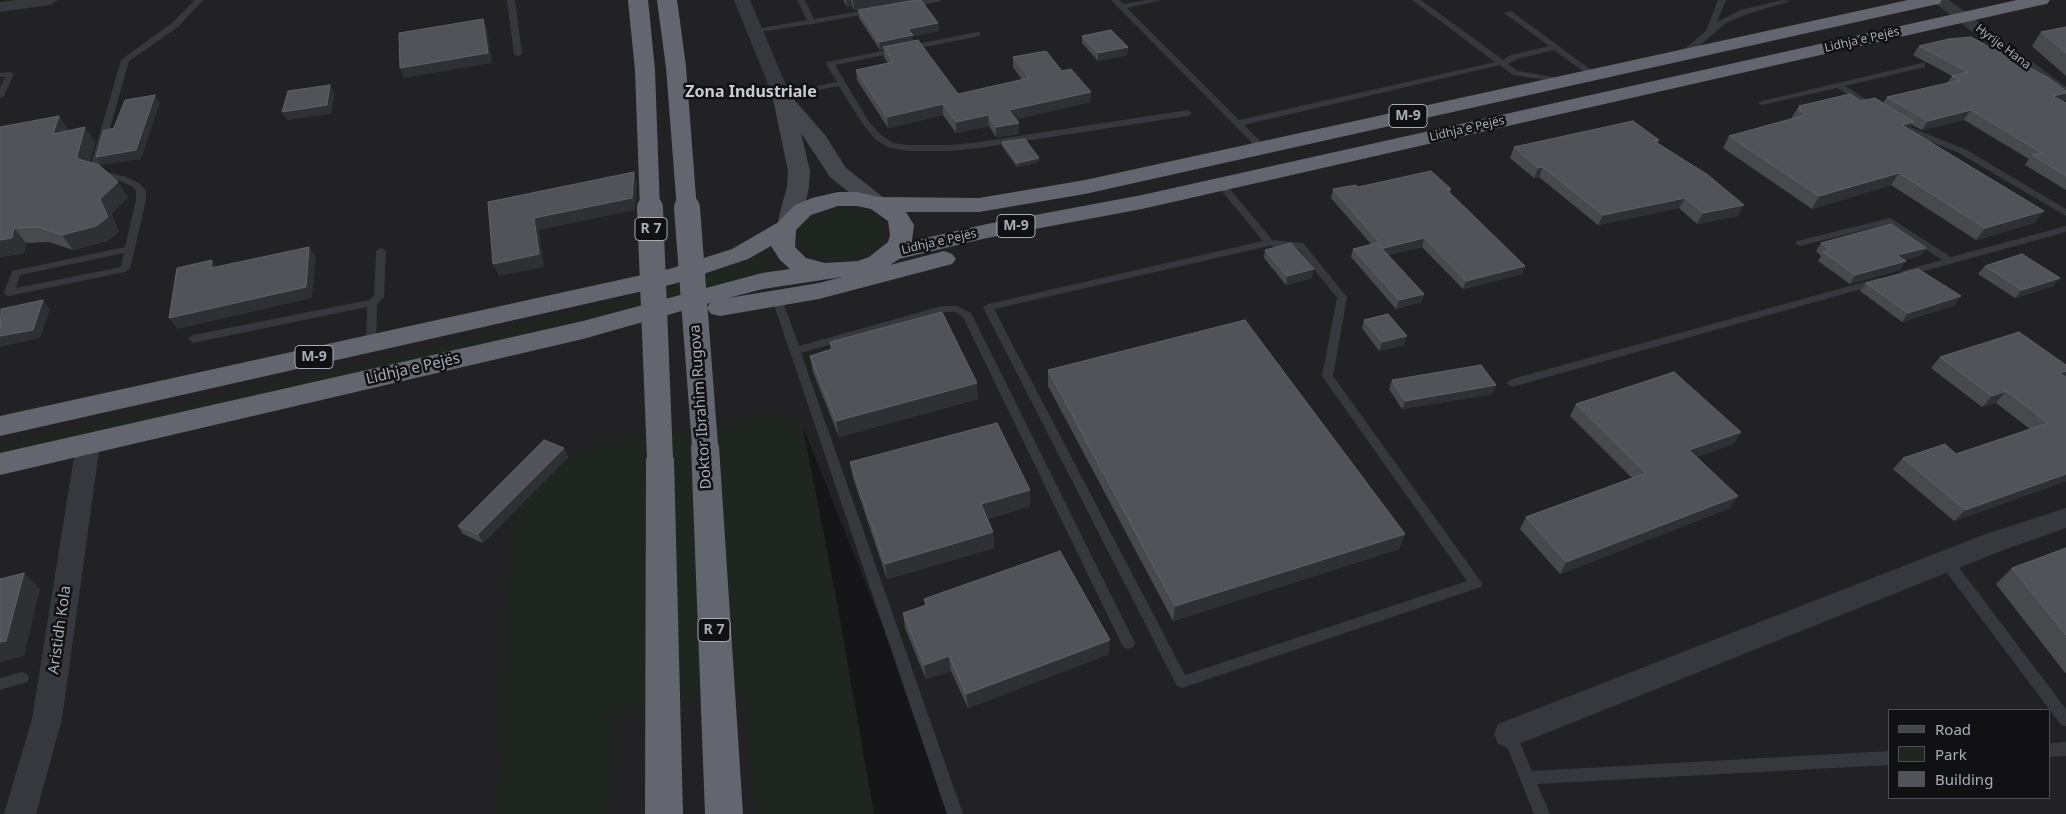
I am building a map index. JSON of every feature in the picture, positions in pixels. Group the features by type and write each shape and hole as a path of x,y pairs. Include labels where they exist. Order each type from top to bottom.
{"highway":[{"name":"R 7","path":"638,0 645,70 660,459 664,814"},
{"name":"Doktor Ibrahim Rugova","path":"667,0 676,67 705,446 724,814"},
{"name":"Lidhja e Pejës","path":"0,426 674,276 740,254 787,224 803,210 820,203 838,199 858,199 877,203 956,206 1006,202 1085,187 1933,0"},
{"name":"Lidhja e Pejës","path":"0,464 583,330 762,281 824,271 862,268 891,253 987,231 1222,185 2041,0"},
{"path":"583,330 777,299 867,280 1067,225 1142,202"},
{"name":"Lidhja e Pejës","path":"877,203 898,217 902,225 902,235 899,244 891,253"},
{"name":"Lidhja e Pejës","path":"787,224 782,237 783,247 788,255 804,266 824,271"}],"street":[{"path":"0,7 50,0"},
{"path":"742,0 782,97 799,171 798,187 787,224"},
{"name":"Hyrije Hana","path":"1940,0 2066,95"},
{"path":"782,97 818,139 838,172 877,203"},
{"name":"Aristidh Kola","path":"20,814 47,719 88,444"},
{"path":"1509,734 1946,562 2066,518"}],"lane":[{"path":"129,250 16,273 9,293 125,269 129,250 141,191 136,185 123,179 93,170 125,60 175,25 199,0"},
{"path":"511,0 518,54"},
{"path":"801,0 812,22"},
{"path":"899,7 938,0"},
{"path":"1115,0 1262,148"},
{"path":"1122,7 1158,0"},
{"path":"1416,0 1516,73"},
{"path":"1709,33 1722,0"},
{"path":"1683,55 1732,16 1787,1"},
{"path":"756,31 880,10"},
{"path":"1508,14 1594,75"},
{"path":"976,34 830,64 866,123 878,137 890,145 907,148 951,148 979,145 1188,113"},
{"path":"1238,123 1502,62 1514,57 1556,47"},
{"path":"1762,104 1922,65"},
{"path":"1484,66 1564,81"},
{"path":"0,76 10,74 0,96"},
{"path":"782,97 842,83"},
{"path":"1838,85 1880,112"},
{"path":"1896,122 1913,132 1962,152 2066,213"},
{"path":"1222,185 1269,243 1300,245 1342,298 1327,376 1476,583 1182,682 988,307 1269,243"},
{"path":"1800,243 1890,222 1950,261"},
{"path":"1512,383 2066,228"},
{"path":"193,340 372,303 379,297 381,251"},
{"path":"777,299 955,814"},
{"path":"371,344 372,303"},
{"path":"795,351 942,309 957,309 967,314 1128,643"},
{"path":"1946,562 2066,720"},
{"path":"0,684 22,678"},
{"path":"1509,734 1542,814"},
{"path":"2051,750 2066,749"},
{"path":"1527,778 1888,758"}],"shaded area":[{"path":"0,0 2066,0 2066,814 958,814 803,427 871,814 0,814"}],"green space":[{"path":"845,208 870,213 879,220 884,227 884,235 880,244 860,257 832,261 808,254 801,246 798,238 800,229 807,221 818,214"},
{"path":"763,255 779,271 476,346 0,456 0,445 429,349 691,282"},
{"path":"768,411 802,424 835,591 874,814 756,814 744,690 611,715 610,814 497,814 510,548 527,477 594,445 737,423"}],"building":[{"path":"921,0 938,23 908,29 913,35 879,42 858,10"},
{"path":"483,19 488,53 400,68 399,33"},
{"path":"2066,27 2066,53 2041,32"},
{"path":"1111,30 1128,47 1098,53 1082,36"},
{"path":"1971,37 2047,77 2066,91 2066,93 2053,96 2066,103 2066,176 2032,155 2042,153 1971,110 1928,121 1887,97 1960,80 1952,76 1968,72 1919,46 1949,39"},
{"path":"918,40 958,94 1029,78 1013,57 1046,51 1062,71 1071,69 1091,92 1009,110 1019,123 996,127 988,115 956,122 943,104 887,117 856,70 893,62 883,47"},
{"path":"330,85 327,105 282,112 288,91"},
{"path":"1850,94 1861,101 1875,98 1914,122 1902,125 2044,211 1985,228 1899,173 1819,196 1729,136 1806,115 1798,109 1802,108 1799,106"},
{"path":"155,95 136,150 96,157 103,131 114,128 125,100"},
{"path":"59,116 53,134 85,127 77,156 78,159 99,165 118,182 100,199 108,217 96,226 62,235 38,227 14,228 12,238 0,240 0,127"},
{"path":"1633,121 1659,140 1654,141 1708,175 1744,205 1703,213 1685,198 1603,215 1543,167 1538,168 1514,147"},
{"path":"1025,139 1039,158 1017,163 1002,142"},
{"path":"1431,171 1451,189 1447,190 1525,266 1466,281 1424,238 1384,248 1333,189 1356,185 1358,187"},
{"path":"634,172 632,198 534,218 539,254 493,264 488,202"},
{"path":"1891,224 1926,248 1897,255 1906,261 1855,275 1823,252 1829,250 1821,243"},
{"path":"1291,243 1314,269 1287,276 1265,250"},
{"path":"1377,243 1424,294 1399,300 1353,249"},
{"path":"309,247 306,287 169,318 177,268 212,260 211,268"},
{"path":"2022,254 2060,278 2022,290 1985,266"},
{"path":"1918,269 1961,296 1908,313 1866,283"},
{"path":"43,300 33,330 0,336 1,309"},
{"path":"942,312 977,383 836,421 810,356 832,349 830,342"},
{"path":"1388,314 1407,336 1382,342 1364,320"},
{"path":"1245,320 1405,534 1175,606 1048,370"},
{"path":"2019,332 2066,365 2066,371 2060,373 2066,377 2066,474 1965,510 1903,458 1945,444 1956,454 2048,423 2006,391 1992,396 1940,357"},
{"path":"1481,365 1496,385 1405,401 1392,380"},
{"path":"1674,372 1741,432 1689,450 1738,496 1566,562 1526,517 1646,473 1576,404"},
{"path":"997,423 1030,490 981,504 993,532 885,564 850,462"},
{"path":"544,440 564,448 478,534 458,526"},
{"path":"2066,548 2066,635 2012,568"},
{"path":"1060,551 1110,640 966,694 949,656 924,665 903,613 927,605 924,599"},
{"path":"24,573 6,641 0,642 0,579"}],"district":[{"name":"Zona Industriale","path":"751,92"}]}
